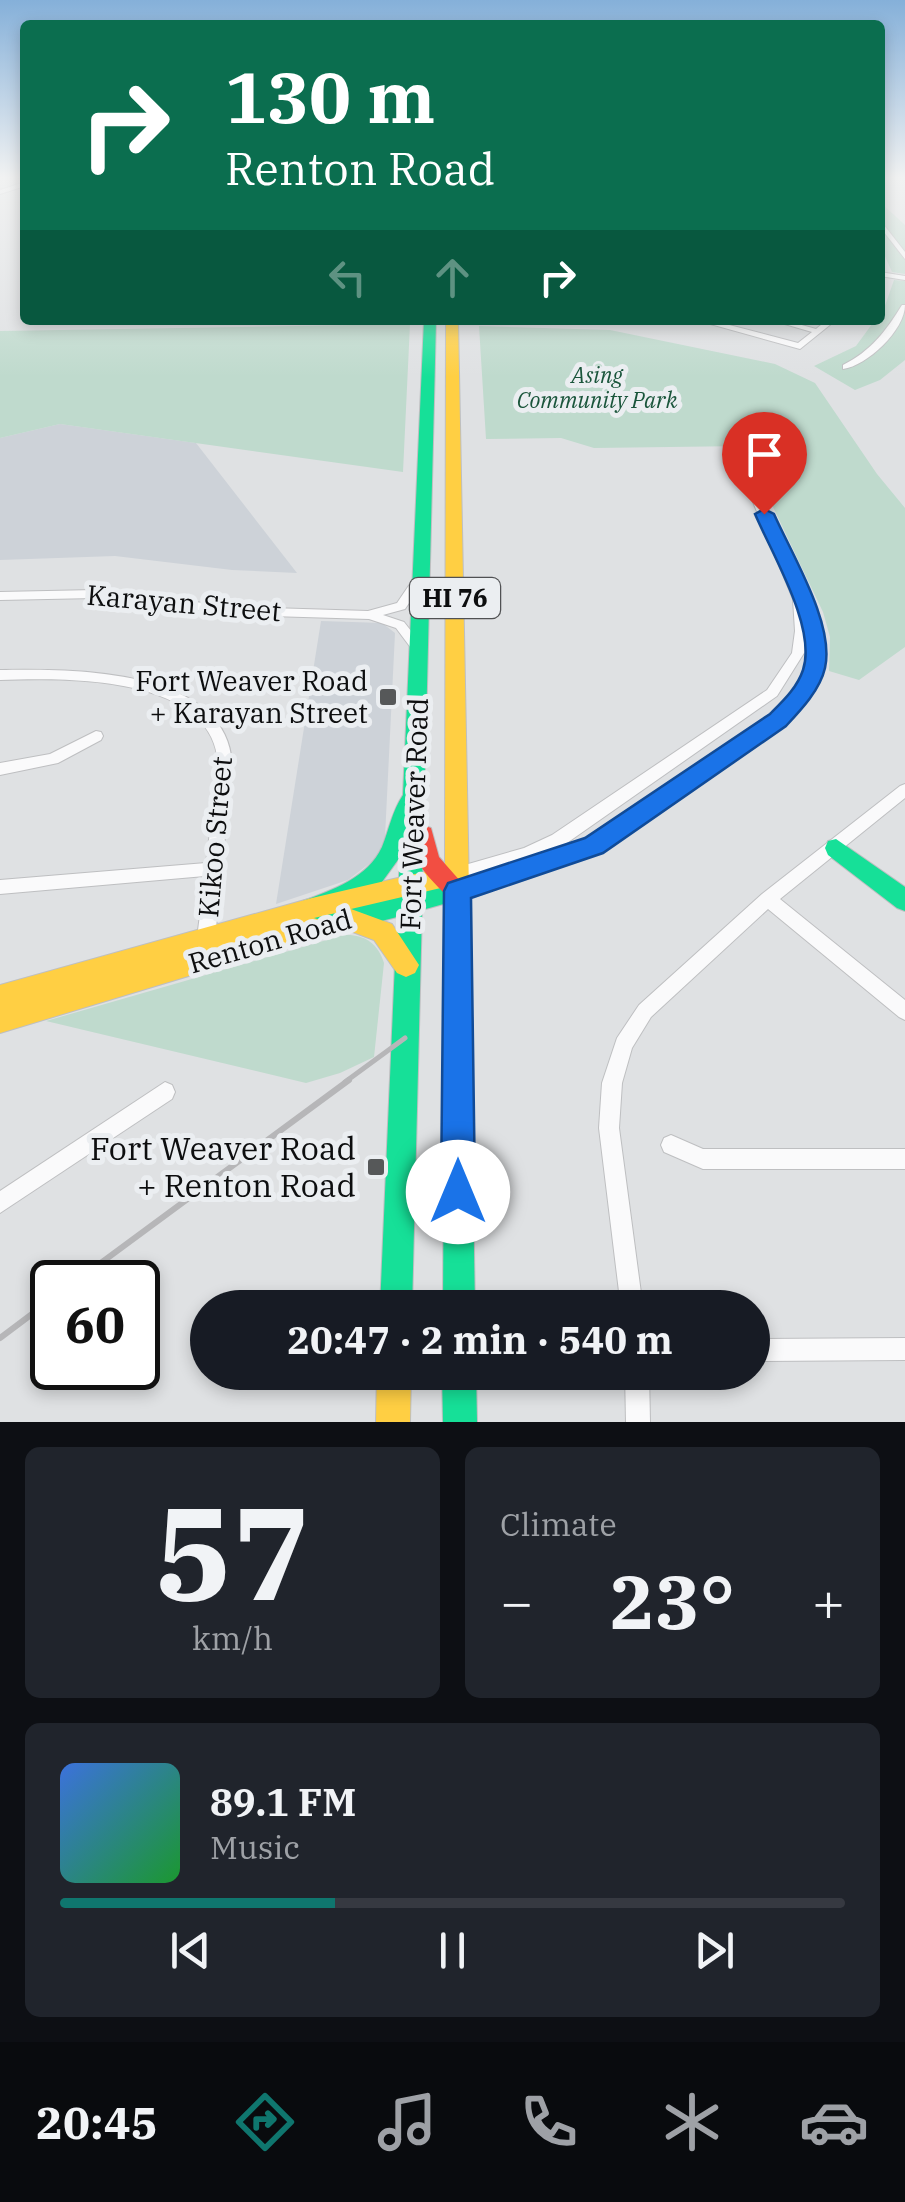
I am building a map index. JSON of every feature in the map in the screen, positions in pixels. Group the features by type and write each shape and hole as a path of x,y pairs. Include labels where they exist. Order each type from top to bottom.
{"main road":[{"name":"Fort Weaver Road","path":"397,1290 430,325"},
{"name":"Fort Weaver Road","path":"452,325 452,881 459,1290"},
{"path":"416,794 424,854 452,881"},
{"path":"312,908 357,890 376,876 392,850 403,812 416,794"},
{"path":"836,848 905,901"},
{"name":"Renton Road","path":"0,1020 346,918 452,881"},
{"name":"Renton Road","path":"0,997 312,908 411,894"},
{"path":"346,918 381,928 392,938 408,969"},
{"path":"51,982 52,1005"},
{"path":"393,1422 394,1390"},
{"path":"459,1390 460,1422"}],"street":[{"path":"846,367 864,359 886,340 905,308"},
{"path":"719,325 800,346 824,325"},
{"path":"796,325 816,330"},
{"name":"Renton Road","path":"452,881 594,845 778,720 804,690 817,658 814,621 799,598 738,451"},
{"name":"Karayan Street","path":"0,596 95,594 236,610 368,614 401,606 421,575"},
{"name":"Renton Road","path":"452,881 558,840 772,693 798,653 799,598"},
{"name":"Karayan Street","path":"368,614 400,625 420,654"},
{"name":"Kikoo Street","path":"0,675 98,679 174,695 209,716 220,733 225,752 206,938"},
{"path":"0,769 53,760 96,736"},
{"path":"630,1290 609,1128 612,1084 624,1044 645,1011 768,898 905,790"},
{"path":"0,887 212,870"},
{"path":"768,898 905,1011"},
{"path":"0,1203 165,1092"},
{"path":"672,1145 703,1159 905,1159"},
{"path":"770,1350 905,1348"},
{"path":"637,1390 638,1422"}],"shaded area":[{"path":"60,424 196,443 297,573 232,570 115,556 0,560 0,438"},
{"path":"321,621 382,623 395,633 385,837 378,857 348,880 276,904"}],"green space":[{"path":"885,244 905,244 905,274 892,272"},
{"path":"894,280 905,281 905,360 880,380 855,390 814,366 856,346 871,325 885,325 885,306"},
{"path":"410,325 403,472 60,424 0,438 0,331"},
{"name":"Asing Community Park","path":"479,326 610,330 775,364 815,383 905,508 905,647 859,680 829,671 830,637 823,612 744,446 594,448 561,438 486,439"},
{"path":"344,935 369,941 384,963 374,1057 306,1083 46,1021"}],"railway":[{"path":"345,1082 405,1038"},
{"path":"105,1260 349,1080"},
{"path":"0,1338 30,1316"}],"traffic: fast":[{"path":"410,901 430,325"},
{"path":"312,908 349,893 379,871 393,848 409,802"},
{"path":"836,848 905,901"},
{"path":"311,928 457,891"},
{"path":"397,1290 410,901"},
{"path":"458,1137 459,1290"},
{"path":"459,1390 460,1422"}],"traffic: slow":[{"path":"452,325 457,891"},
{"path":"0,997 312,908 452,875"},
{"path":"346,918 383,932 406,965"},
{"path":"0,1020 311,928"},
{"path":"393,1422 394,1390"}],"traffic: jam":[{"path":"423,834 428,861 457,891"},
{"path":"457,891 458,1137"}],"place":[{"name":"Fort Weaver Road + Karayan Street","path":"388,697"},
{"name":"Fort Weaver Road + Renton Road","path":"376,1167"}],"route":[{"path":"458,1192 458,891 572,856 594,845 778,720 797,701 817,658 814,621 799,598 764,514"}]}
